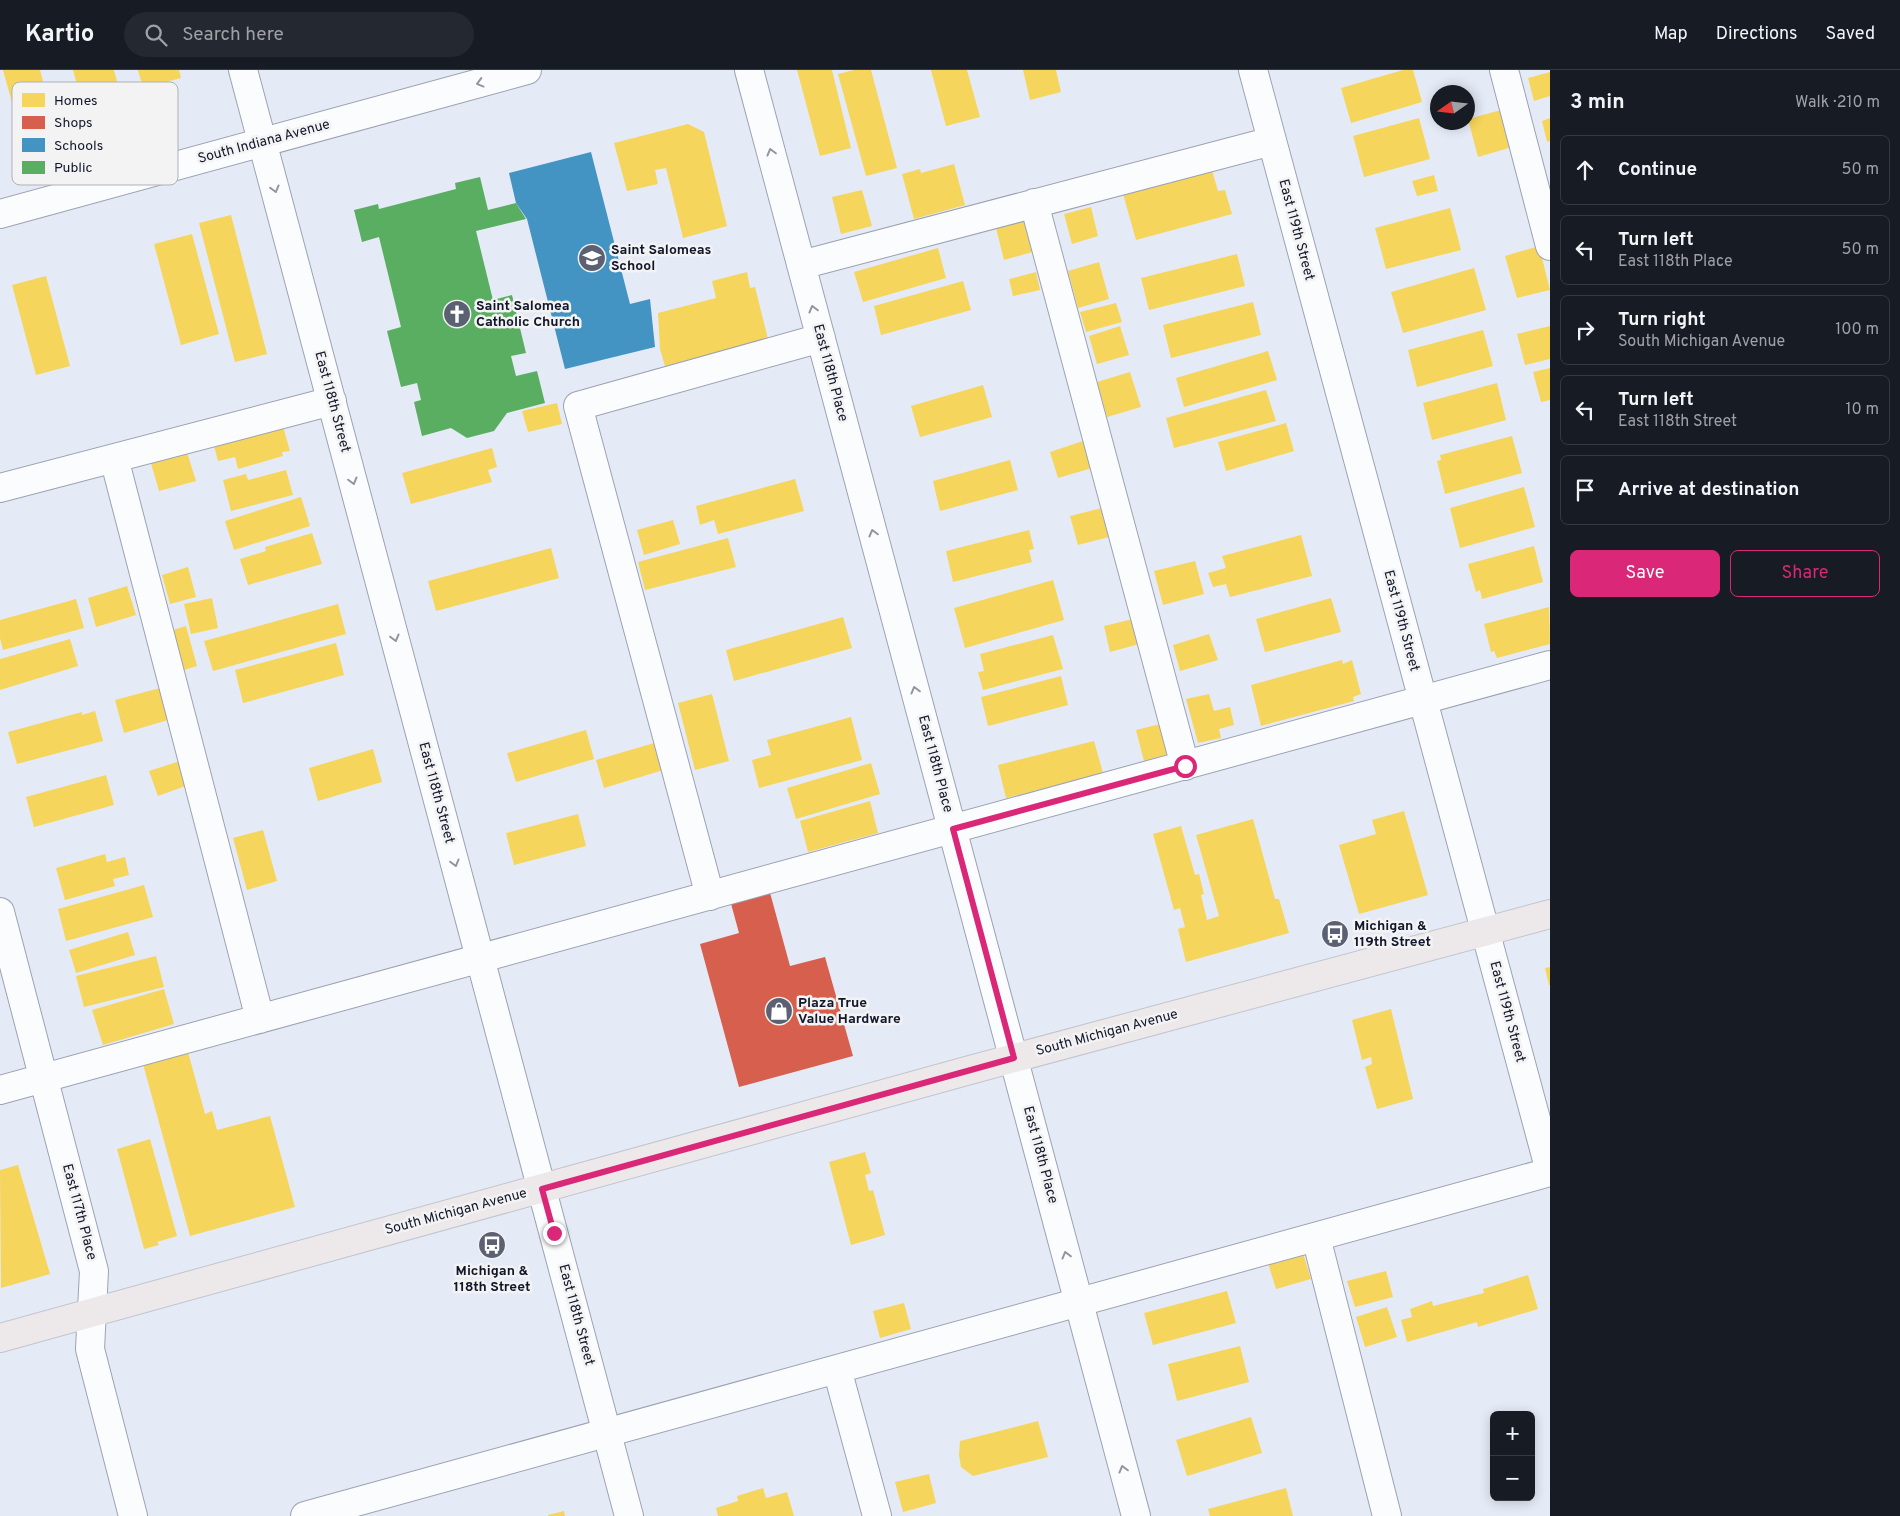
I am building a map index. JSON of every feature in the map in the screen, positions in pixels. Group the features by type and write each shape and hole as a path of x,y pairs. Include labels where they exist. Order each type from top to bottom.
{"main road":[{"name":"South Michigan Avenue","path":"0,1338 1014,1058 1550,914"}],"street":[{"name":"East 118th Street","path":"243,70 629,1516"},
{"name":"South Indiana Avenue","path":"178,165 526,70"},
{"name":"East 118th Place","path":"749,70 1136,1516"},
{"name":"East 119th Street","path":"1253,70 1550,1172"},
{"path":"1504,70 1550,246"},
{"path":"801,265 1272,141"},
{"name":"South Indiana Avenue","path":"0,214 106,185"},
{"path":"1034,203 1185,766"},
{"path":"710,896 578,406 821,338"},
{"path":"0,488 332,401"},
{"path":"114,458 260,1019"},
{"path":"0,1090 1550,665"},
{"name":"East 117th Place","path":"0,912 94,1271 90,1349 133,1516"},
{"path":"305,1516 382,1506 607,1432 1550,1172"},
{"path":"1316,1237 1387,1516"},
{"path":"837,1369 877,1516"}],"building: Homes":[{"path":"3,70 40,70 43,82 12,82 12,103"},
{"path":"73,70 114,70 117,82 76,82"},
{"path":"138,70 179,70 181,78 166,82 141,82"},
{"path":"797,70 832,70 851,148 820,156"},
{"path":"854,70 871,70 897,168 866,176 838,74"},
{"path":"931,70 967,70 980,117 946,126"},
{"path":"1023,70 1056,70 1061,92 1030,100"},
{"path":"1403,70 1413,70 1422,102 1351,123 1341,88"},
{"path":"1550,72 1550,96 1534,101 1528,78"},
{"path":"1501,110 1512,147 1478,157 1471,130 1475,130 1475,117"},
{"path":"1419,118 1430,159 1364,177 1353,136"},
{"path":"1550,118 1550,141 1547,142 1542,121"},
{"path":"688,124 704,132 727,226 683,238 666,168 655,170 658,184 627,191 614,143"},
{"path":"954,164 965,205 914,219 902,174 920,169 921,173"},
{"path":"1212,170 1218,191 1225,190 1232,214 1136,240 1123,194"},
{"path":"1434,175 1438,191 1417,196 1412,181"},
{"path":"862,190 872,226 841,234 832,197"},
{"path":"1091,207 1098,236 1072,244 1064,214"},
{"path":"1450,208 1461,250 1386,269 1375,228"},
{"path":"231,215 267,354 235,362 199,223"},
{"path":"1027,219 1036,251 1004,260 996,228"},
{"path":"192,234 219,334 181,345 154,244"},
{"path":"1539,246 1550,290 1517,298 1505,256"},
{"path":"938,248 946,278 863,302 854,272"},
{"path":"1237,254 1245,286 1149,310 1141,278"},
{"path":"1099,262 1109,299 1078,308 1068,271"},
{"path":"1474,268 1486,310 1403,333 1391,292"},
{"path":"747,272 750,288 755,287 768,339 665,366 660,349 658,313 716,298 712,281"},
{"path":"1036,272 1040,290 1013,296 1009,279"},
{"path":"46,276 70,366 36,375 12,285"},
{"path":"963,281 971,310 881,335 874,306"},
{"path":"1253,302 1261,335 1171,358 1163,325"},
{"path":"1116,303 1122,322 1086,332 1080,312"},
{"path":"1120,326 1129,355 1097,364 1089,336"},
{"path":"1550,326 1550,359 1525,365 1517,334"},
{"path":"1483,330 1493,366 1417,387 1408,350"},
{"path":"1268,351 1277,380 1184,407 1176,378"},
{"path":"1550,368 1550,400 1541,402 1533,372"},
{"path":"1130,372 1141,407 1107,417 1097,382"},
{"path":"1497,383 1506,420 1432,440 1423,403"},
{"path":"983,385 992,417 920,437 911,406"},
{"path":"1266,390 1276,421 1174,448 1166,418"},
{"path":"557,403 562,424 528,432 522,411"},
{"path":"282,423 290,451 282,452 283,456 238,469 235,457 218,461 213,442"},
{"path":"1286,423 1294,451 1226,471 1218,442"},
{"path":"1512,436 1522,473 1445,494 1437,461 1441,460 1440,455"},
{"path":"1083,441 1092,468 1058,478 1050,452"},
{"path":"492,448 497,467 488,470 492,482 411,504 402,473"},
{"path":"186,449 196,481 159,491 150,460"},
{"path":"1010,460 1018,490 940,511 933,481"},
{"path":"286,470 293,495 231,511 223,480 246,474 248,480"},
{"path":"795,479 804,511 718,534 714,520 700,525 696,506"},
{"path":"1524,487 1535,527 1460,548 1450,508"},
{"path":"301,497 310,526 234,550 225,521"},
{"path":"1102,508 1109,537 1078,545 1070,516"},
{"path":"673,520 680,544 644,555 637,530"},
{"path":"1029,530 1034,549 1029,550 1032,562 953,582 946,551"},
{"path":"312,533 322,564 248,585 240,559 266,551 265,547"},
{"path":"1301,535 1312,576 1230,597 1226,584 1213,587 1208,573 1226,568 1222,556"},
{"path":"728,538 736,567 645,590 638,562"},
{"path":"1534,546 1543,582 1482,599 1480,590 1476,592 1468,564"},
{"path":"551,548 559,578 436,611 428,581"},
{"path":"1195,561 1204,594 1163,605 1154,571"},
{"path":"188,567 196,597 170,604 162,575"},
{"path":"1053,580 1064,620 965,648 954,608"},
{"path":"127,586 136,615 96,627 88,598"},
{"path":"212,598 218,628 191,634 184,604"},
{"path":"1331,598 1341,632 1265,652 1256,619"},
{"path":"76,599 84,628 3,650 0,638 0,620"},
{"path":"338,604 346,634 213,671 204,641"},
{"path":"1549,607 1550,644 1497,658 1494,651 1491,652 1484,624"},
{"path":"843,617 852,648 734,681 726,650"},
{"path":"1133,619 1139,644 1110,652 1104,626"},
{"path":"186,626 197,666 184,670 173,630"},
{"path":"1209,634 1218,660 1180,671 1173,645"},
{"path":"1053,635 1063,669 983,690 978,672 984,671 980,654"},
{"path":"70,639 78,666 0,690 0,659"},
{"path":"336,643 344,675 243,703 235,670"},
{"path":"1342,660 1343,664 1352,660 1361,694 1353,697 1354,701 1261,726 1251,685"},
{"path":"1061,676 1068,705 988,726 981,697"},
{"path":"160,688 168,720 124,733 115,700"},
{"path":"712,694 729,761 695,770 678,703"},
{"path":"1209,694 1214,711 1230,707 1234,725 1219,729 1221,738 1198,743 1186,699"},
{"path":"95,711 103,741 17,764 8,732 82,712 82,715"},
{"path":"851,717 862,760 759,788 752,760 771,755 767,740"},
{"path":"1164,723 1172,753 1144,761 1136,730"},
{"path":"586,730 594,759 516,782 507,753"},
{"path":"661,741 670,768 604,788 596,760"},
{"path":"1094,741 1103,773 1006,798 998,765"},
{"path":"373,749 382,782 318,801 309,768"},
{"path":"180,761 188,785 158,796 149,771"},
{"path":"871,763 880,794 796,819 787,788"},
{"path":"106,775 114,805 34,827 26,797"},
{"path":"870,801 878,833 808,852 800,821"},
{"path":"1404,811 1428,895 1359,914 1339,845 1376,834 1372,820"},
{"path":"578,814 586,846 514,865 506,833"},
{"path":"1253,819 1275,899 1279,899 1289,933 1186,962 1178,929 1185,927 1180,908 1174,910 1153,834 1181,826 1195,875 1199,874 1204,894 1201,895 1207,920 1219,916 1196,835"},
{"path":"263,830 277,881 247,890 233,838"},
{"path":"105,854 107,862 125,857 129,875 113,879 115,886 65,900 56,868"},
{"path":"144,885 153,917 66,941 58,909"},
{"path":"128,932 135,955 76,973 69,950"},
{"path":"156,956 164,987 84,1007 76,976"},
{"path":"1550,967 1550,985 1549,985 1545,968"},
{"path":"164,989 174,1024 103,1045 92,1010"},
{"path":"1391,1009 1413,1099 1377,1109 1365,1067 1372,1064 1371,1057 1362,1060 1352,1020"},
{"path":"188,1052 205,1114 212,1111 217,1130 270,1116 295,1207 190,1236 143,1064"},
{"path":"150,1139 177,1236 157,1242 159,1245 144,1249 117,1149"},
{"path":"865,1152 871,1173 865,1175 869,1191 873,1190 885,1235 851,1245 829,1162"},
{"path":"18,1165 50,1274 1,1288 0,1170"},
{"path":"1302,1250 1311,1279 1276,1289 1267,1260"},
{"path":"1386,1271 1393,1297 1355,1307 1347,1281"},
{"path":"1528,1275 1538,1309 1478,1327 1477,1322 1407,1342 1401,1320 1412,1317 1410,1309 1432,1301 1433,1306 1484,1293 1483,1289"},
{"path":"1227,1291 1236,1323 1153,1345 1144,1313"},
{"path":"904,1303 911,1329 880,1338 873,1311"},
{"path":"1387,1307 1397,1337 1365,1347 1356,1317"},
{"path":"1240,1346 1249,1382 1177,1401 1168,1364"},
{"path":"1251,1417 1262,1453 1187,1476 1176,1440"},
{"path":"1038,1421 1048,1457 973,1476 961,1467 959,1455 960,1441"},
{"path":"929,1474 936,1503 903,1512 895,1482"},
{"path":"763,1488 766,1498 787,1492 794,1516 718,1516 716,1508 738,1501 737,1496"},
{"path":"1286,1488 1293,1516 1210,1516 1208,1509"},
{"path":"564,1511 565,1516 548,1516 548,1515"}],"building: Shops":[{"name":"Plaza True Value Hardware","path":"769,889 790,966 825,957 853,1056 739,1087 700,944 739,933 730,900"}],"building: Schools":[{"path":"591,152 630,304 650,299 655,347 565,369 527,219 516,203 509,173"}],"building: Public":[{"name":"Saint Salomea Catholic Church","path":"480,177 488,210 516,203 526,219 476,231 493,300 512,295 526,353 511,356 516,376 537,371 545,403 507,413 494,431 467,438 451,428 422,436 414,402 421,400 417,383 401,387 387,331 401,327 379,237 362,242 354,210 378,204 379,209 456,189 455,183"}],"place":[{"name":"Saint Salomeas School","path":"592,258"},
{"name":"Saint Salomea Catholic Church","path":"457,314"},
{"name":"Michigan & 119th Street","path":"1335,934"},
{"name":"Plaza True Value Hardware","path":"779,1011"},
{"name":"Michigan & 118th Street","path":"492,1245"}],"route":[{"path":"554,1233 542,1189 1014,1058 953,829 1185,766"}]}
